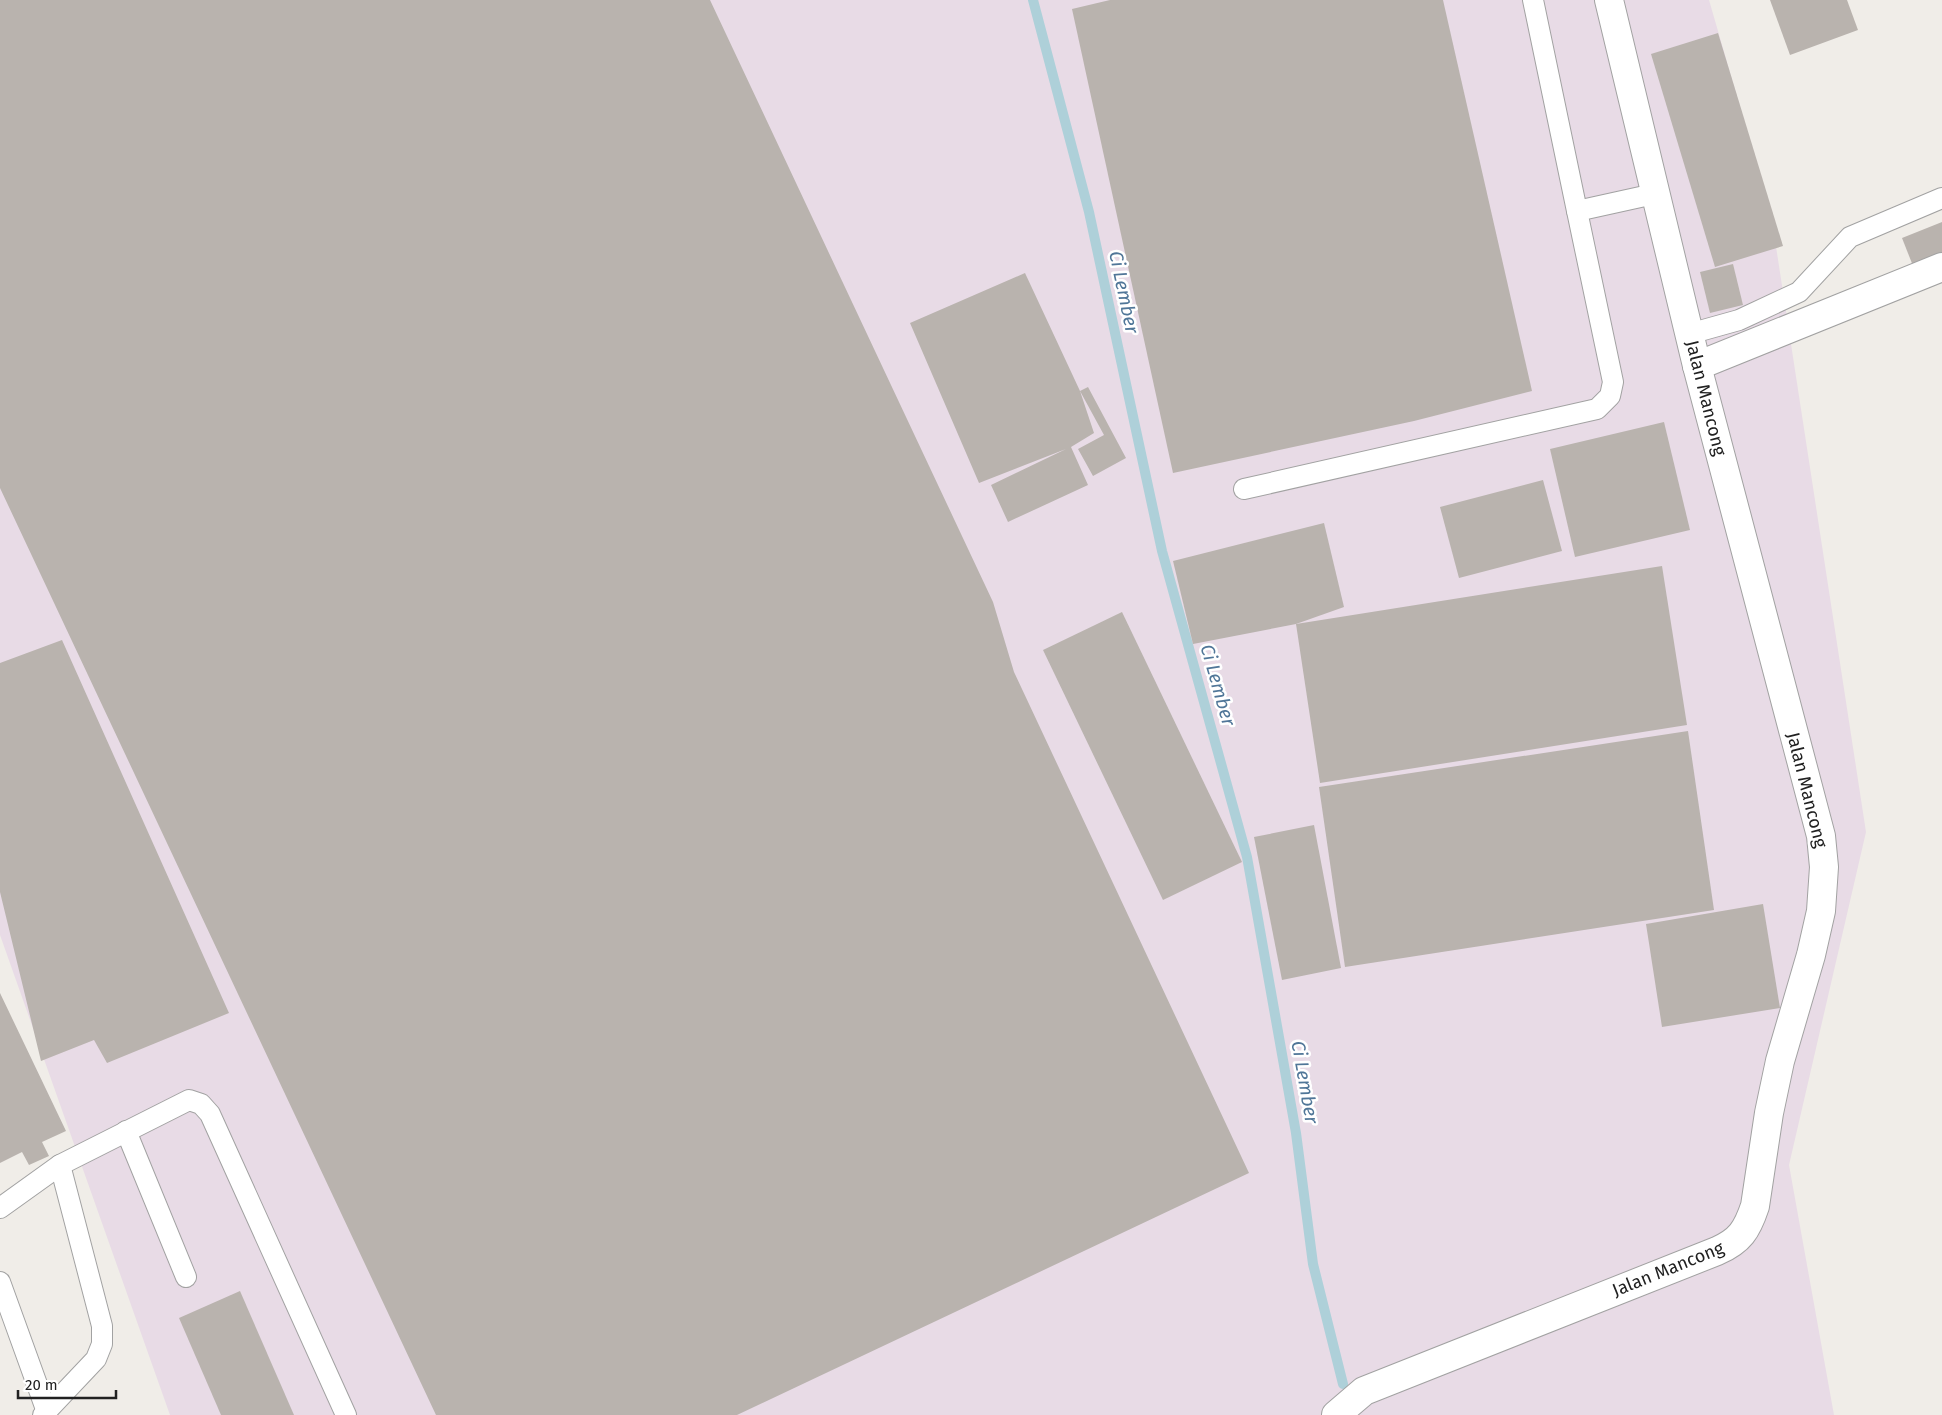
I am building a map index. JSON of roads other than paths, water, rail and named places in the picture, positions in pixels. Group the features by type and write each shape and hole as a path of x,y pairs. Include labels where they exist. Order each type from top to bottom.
{"street":[{"name":"Jalan Mancong","path":"1336,1415 1364,1391 1728,1246 1742,1236 1755,1206 1769,1113 1780,1061 1811,956 1821,911 1824,867 1821,836 1697,366 1654,194 1609,0"},
{"path":"1697,366 1942,267"}],"lane":[{"path":"1244,490 1597,409 1610,396 1613,382 1533,0"},
{"path":"1577,211 1654,194"},
{"path":"1689,334 1739,320 1799,292 1850,237 1942,198"},
{"path":"0,1208 60,1165 189,1100 201,1104 210,1114 346,1415"},
{"path":"126,1131 186,1277"},
{"path":"0,1282 45,1414 96,1359 102,1344 102,1326 60,1165"}],"waterway":[{"name":"Ci Lember","path":"1033,0 1089,212 1162,551 1247,857 1296,1133 1313,1264 1343,1384"}]}
